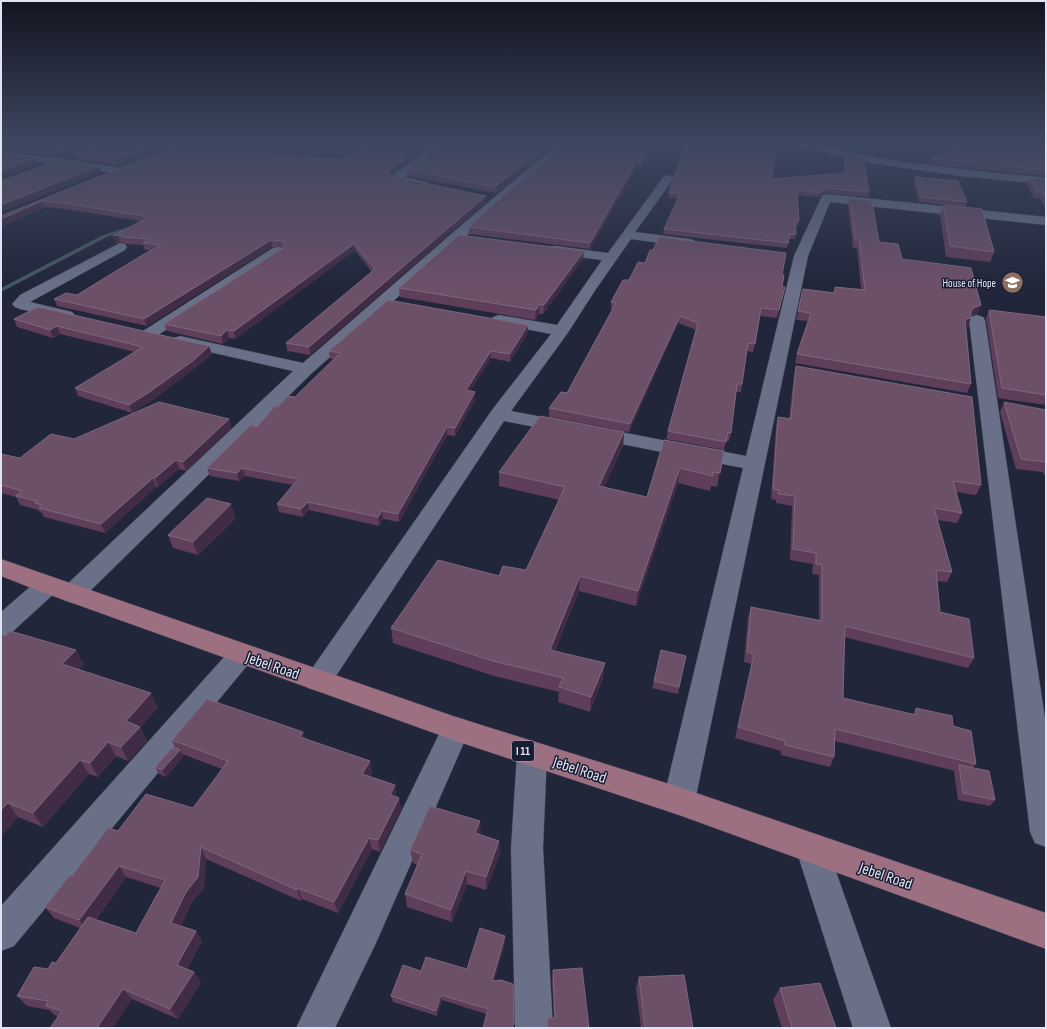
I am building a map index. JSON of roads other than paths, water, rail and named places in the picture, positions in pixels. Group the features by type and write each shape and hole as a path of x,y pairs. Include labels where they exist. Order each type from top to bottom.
{"main road":[{"name":"Jebel Road","path":"1,567 60,590 456,729 679,801 1046,931"}],"street":[{"path":"1,627 60,590 306,369 392,302 464,239 490,197 500,190"},
{"path":"318,680 499,414 561,331 611,257 659,190"},
{"path":"679,801 755,464 784,368 793,255 826,198 1046,221"},
{"path":"627,235 698,244"},
{"path":"83,318 20,304 25,298 120,247"},
{"path":"541,249 611,257"},
{"path":"278,251 142,332 306,369"},
{"path":"484,318 561,331"},
{"path":"978,320 1046,832"},
{"path":"499,414 755,464"},
{"path":"1,933 242,654"},
{"path":"315,1028 363,930 456,729"},
{"path":"532,754 527,848 534,1028"},
{"path":"812,849 872,1028"}],"waterway":[{"path":"1,290 105,236 137,226"}],"place":[{"name":"House of Hope","path":"1012,283"}]}
